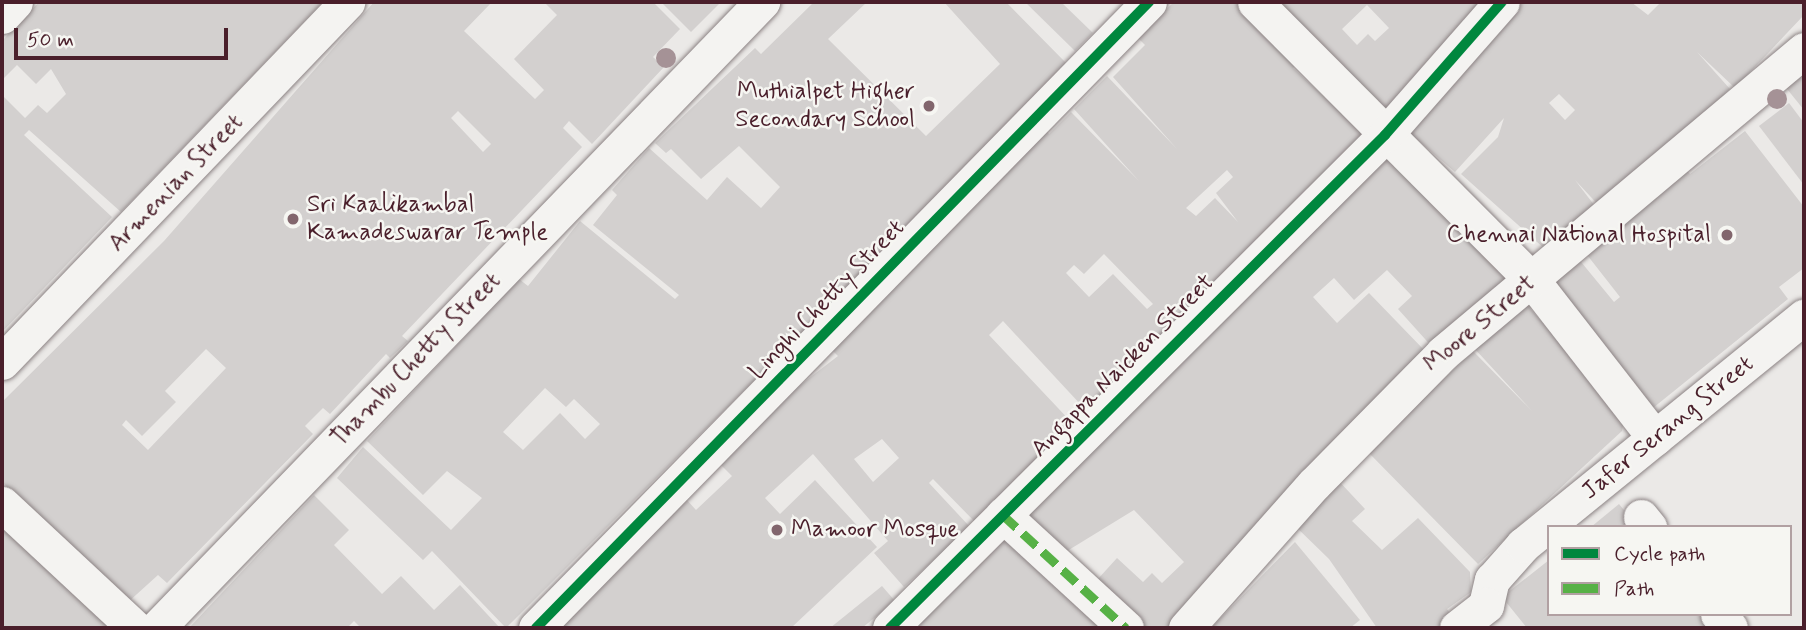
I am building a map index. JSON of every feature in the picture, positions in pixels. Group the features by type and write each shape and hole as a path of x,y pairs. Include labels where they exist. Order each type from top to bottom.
{"street":[{"path":"2,16 16,2"},
{"name":"Armenian Street","path":"2,362 347,2"},
{"name":"Thambu Chetty Street","path":"157,628 762,2"},
{"name":"Linghi Chetty Street","path":"536,628 1149,2"},
{"path":"1255,2 1532,280 1656,438"},
{"name":"Angappa Naicken Street","path":"890,628 1385,135 1502,2"},
{"name":"Moore Street","path":"1186,628 1420,375 1804,50"},
{"name":"Jafer Serang Street","path":"1548,525 1804,317"},
{"path":"2,504 135,628"},
{"path":"1003,515 1126,628"},
{"name":"Jafer Serang Street","path":"1495,617 1492,580 1523,545 1547,526"},
{"path":"1457,628 1495,617"}],"building":[{"path":"39,2 323,2 121,212 29,130 24,135 112,217 2,332 2,95 25,118 38,105 47,113 66,94 51,69 36,84 17,65 2,80 2,41"},
{"path":"374,2 492,2 464,31 535,99 544,90 514,59 557,15 544,2 653,2 680,29 653,57 664,67 592,144 569,121 563,128 582,147 402,336 408,341 390,358 386,354 330,414 323,408 305,426 313,434 167,583 158,575 126,604 2,482 2,402 164,241","holes":["458,111 491,144 483,152 451,118","206,349 226,368 148,450 122,425 126,420 142,436 176,402 165,391"]},
{"path":"661,2 721,2 691,32"},
{"path":"814,2 867,2 828,39 926,136 1000,64 944,2 1006,2 1069,66 506,628 432,551 423,560 337,478 363,447 451,530 482,498 447,471 423,495 367,441 519,279 528,286 580,221 675,299 679,295 593,225 617,195 612,190 649,148 707,200 727,177 761,208 780,187 739,146 701,179 671,149 666,153 655,143 755,48 761,54","holes":["545,388 566,407 574,399 600,424 585,439 560,413 523,450 503,432"]},
{"path":"1025,2 1061,2 1093,33 1075,51"},
{"path":"1174,2 1243,2 1300,61 1293,68 1370,140 1096,401 1092,397 1082,406 1003,321 989,335 1074,425 975,522 933,479 929,483 970,527 904,587 874,553 888,541 813,454 765,498 780,514 815,480 877,547 791,628 550,628 686,499 696,510 732,476 718,462 782,399 838,356 827,345 1046,130 1049,134 1071,112 1139,181 1074,109 1107,76 1177,149 1113,77 1145,45 1137,37","holes":["1227,170 1233,177 1216,193 1238,222 1215,198 1196,216 1186,208","1104,254 1153,304 1147,309 1113,274 1089,297 1066,273 1074,265 1084,274","882,439 899,458 873,482 854,459"]},
{"path":"1269,2 1489,2 1382,118","holes":["1367,5 1389,28 1375,41 1368,34 1357,45 1342,29"]},
{"path":"1515,2 1631,2 1648,15 1661,2 1804,2 1804,15 1735,88 1697,52 1730,89 1604,211 1575,180 1601,214 1546,250 1461,174 1498,137 1504,118 1455,172 1399,124","holes":["1559,94 1575,110 1565,120 1549,103"]},
{"path":"1804,67 1804,110 1783,84"},
{"path":"1789,103 1804,123 1804,185 1759,126"},
{"path":"1745,131 1804,207 1804,268 1779,287 1788,299 1648,412 1545,283 1577,257 1614,302 1620,297 1584,251 1685,168 1690,174"},
{"path":"1396,157 1515,272 1434,349 1398,309 1412,296 1387,270 1354,300 1334,278 1313,297 1337,323 1369,293 1426,352 1168,628 1127,628 1087,591 1117,558 1143,582 1152,573 1162,583 1184,562 1134,510 1054,559 1012,521 1381,159"},
{"path":"1526,304 1625,415 1622,431 1478,564 1368,452 1473,351 1532,411 1474,348"},
{"path":"1336,478 1365,509 1352,521 1382,550 1418,518 1470,572 1471,592 1447,609 1451,614 1441,628 1377,628 1329,559 1291,522"},
{"path":"314,495 349,530 334,545 382,594 401,576 434,610 460,585 500,628 361,628 354,621 347,628 189,628"},
{"path":"1619,504 1636,525 1593,525"},
{"path":"2,522 130,628 2,628"},
{"path":"1004,529 1120,628 901,628"},
{"path":"1295,542 1360,620 1350,628 1211,628"},
{"path":"1547,562 1547,616 1710,616 1719,628 1527,628 1502,597"},
{"path":"882,586 895,601 862,628 830,628"}],"marked path":[{"path":"1003,515 1126,628"}],"cycle path":[{"path":"536,628 1149,2"},
{"path":"890,628 1385,135 1502,2"}],"place":[{"name":"Muthialpet Higher Secondary School","path":"929,106"},
{"name":"Sri Kaalikambal Kamadeswarar Temple","path":"293,219"},
{"name":"Chennai National Hospital","path":"1727,235"},
{"name":"Mamoor Mosque","path":"777,530"}]}
